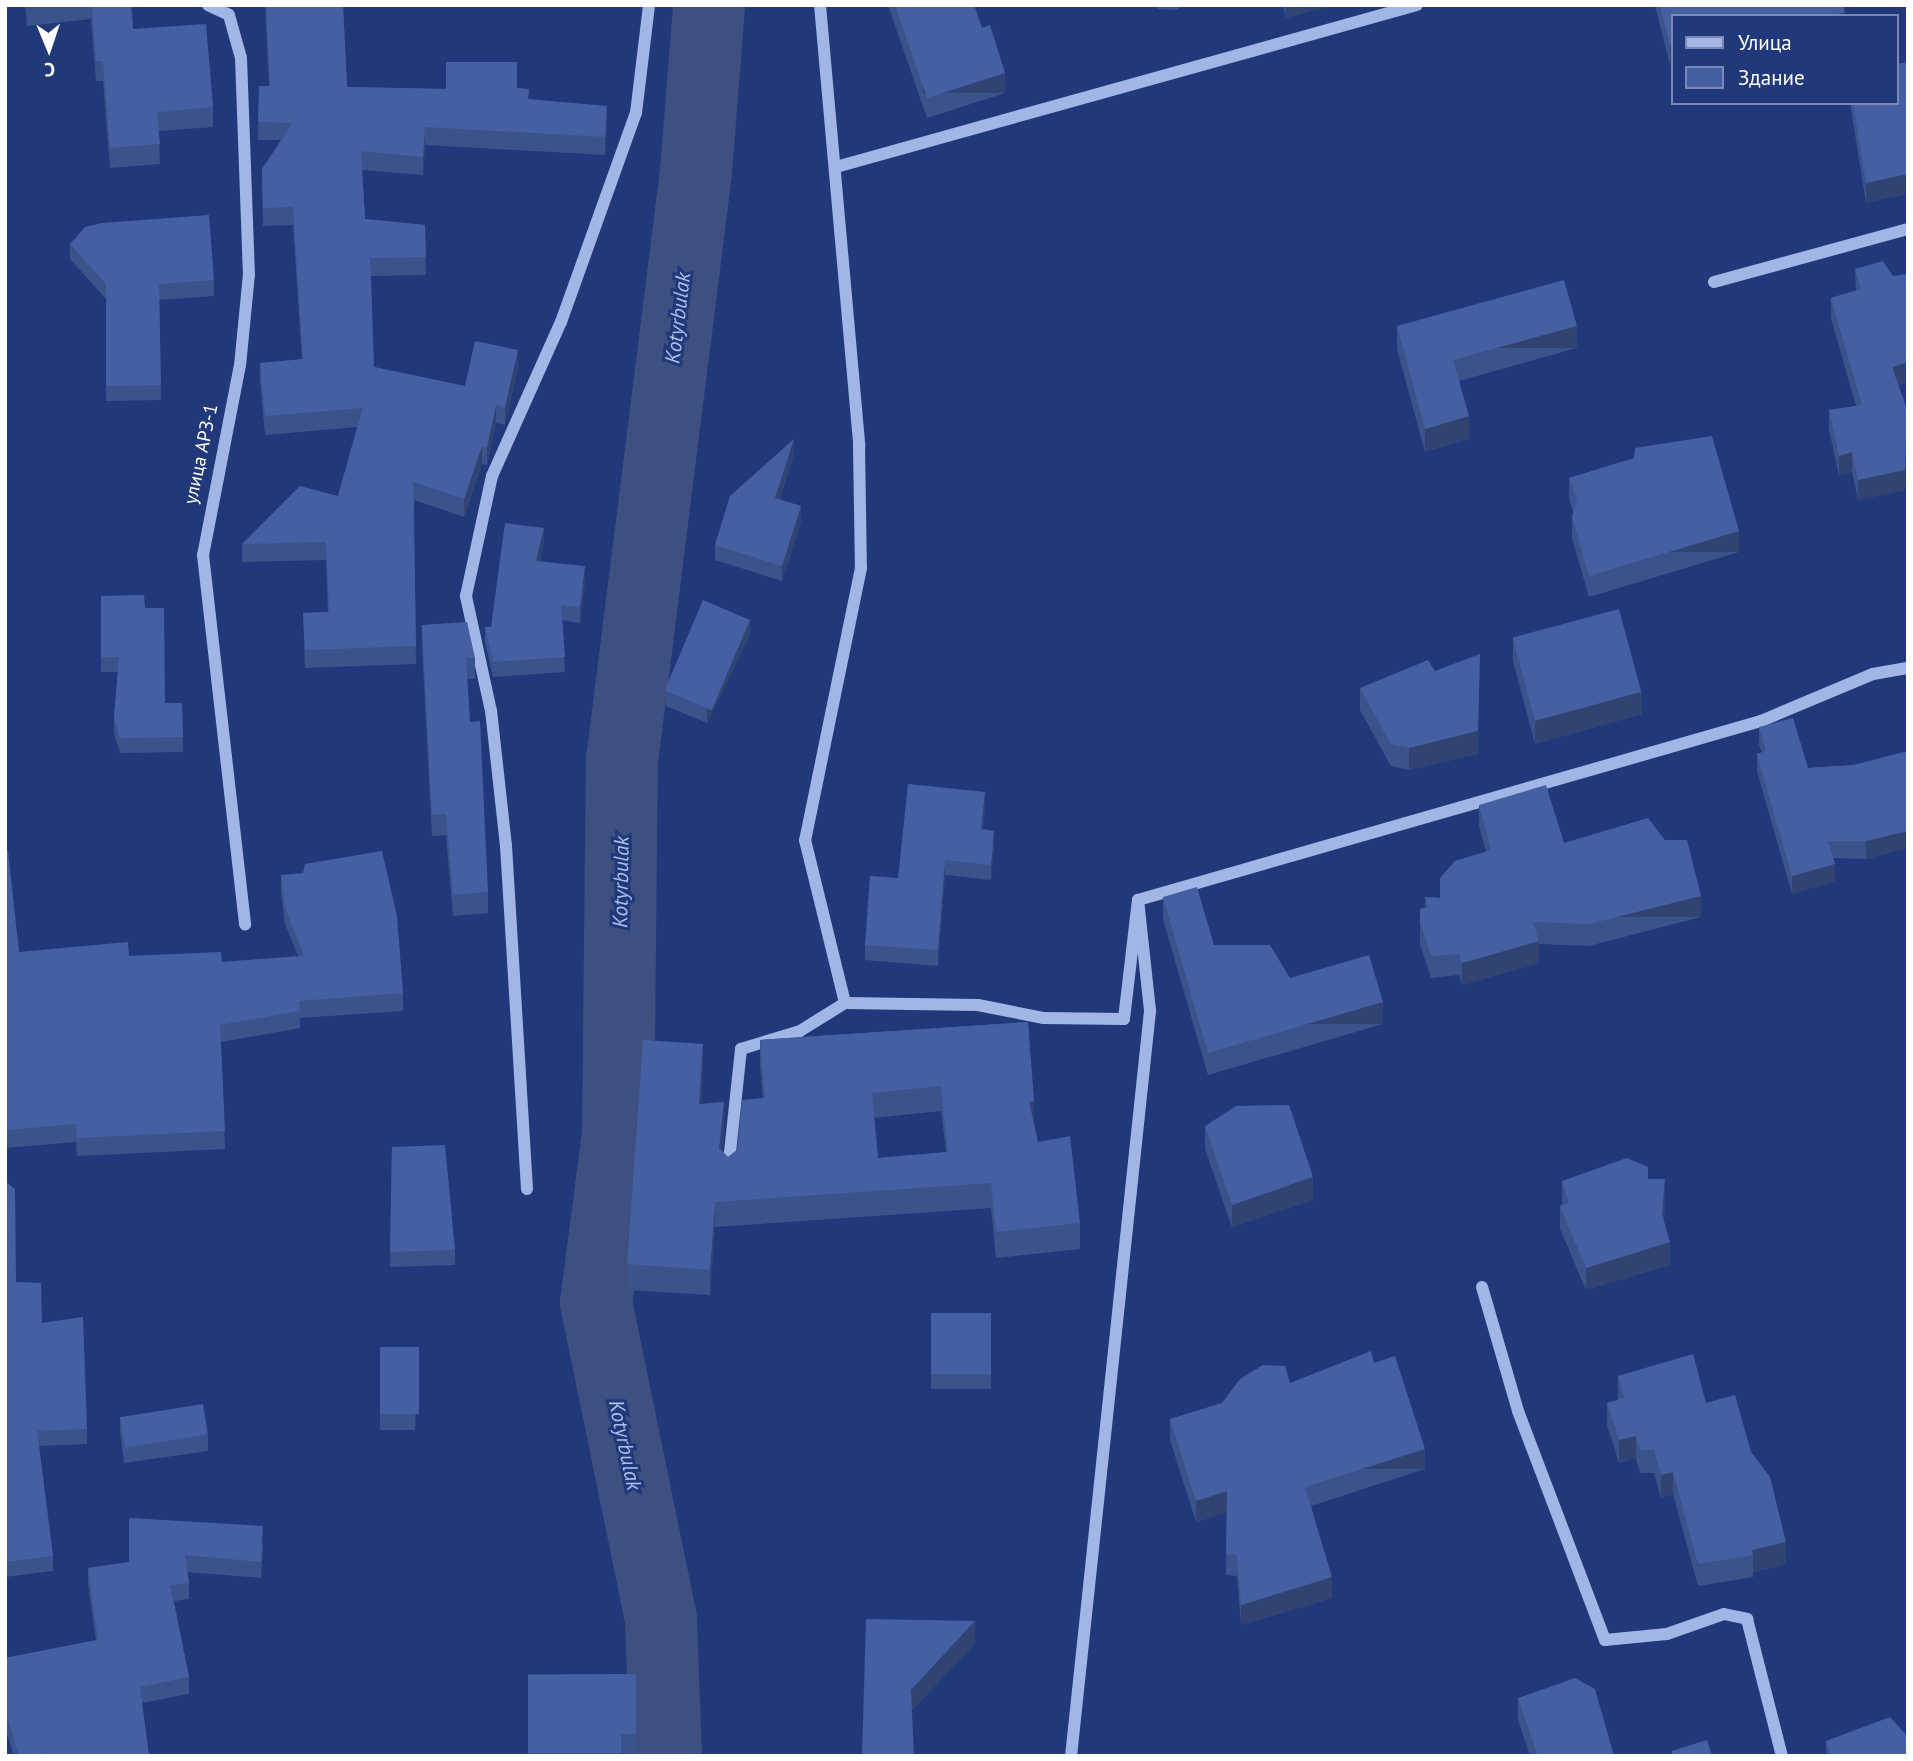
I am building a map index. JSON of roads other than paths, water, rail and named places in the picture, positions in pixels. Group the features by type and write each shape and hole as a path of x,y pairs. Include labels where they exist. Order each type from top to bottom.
{"street":[{"name":"улица АРЗ-1","path":"208,5 229,15 241,58 248,274 240,365 203,555 245,925"},
{"path":"527,1189 506,846 491,711 466,596 492,476 561,322 636,113 649,5"},
{"path":"820,5 859,446 861,568 805,840 845,1003"},
{"path":"836,167 1416,5"},
{"path":"1714,282 1908,229"},
{"path":"1138,901 1761,722 1873,674 1908,668"},
{"path":"728,1174 741,1049 800,1031 845,1003 978,1005 1043,1017 1124,1019 1138,901"},
{"path":"1071,1756 1150,1011 1138,901"},
{"path":"1482,1287 1518,1411 1605,1640 1667,1634 1724,1614 1748,1619 1782,1756"}],"waterway":[{"name":"Kotyrbulak","path":"666,1756 661,1619 596,1303 618,1133 622,761 696,172 709,5"}]}
